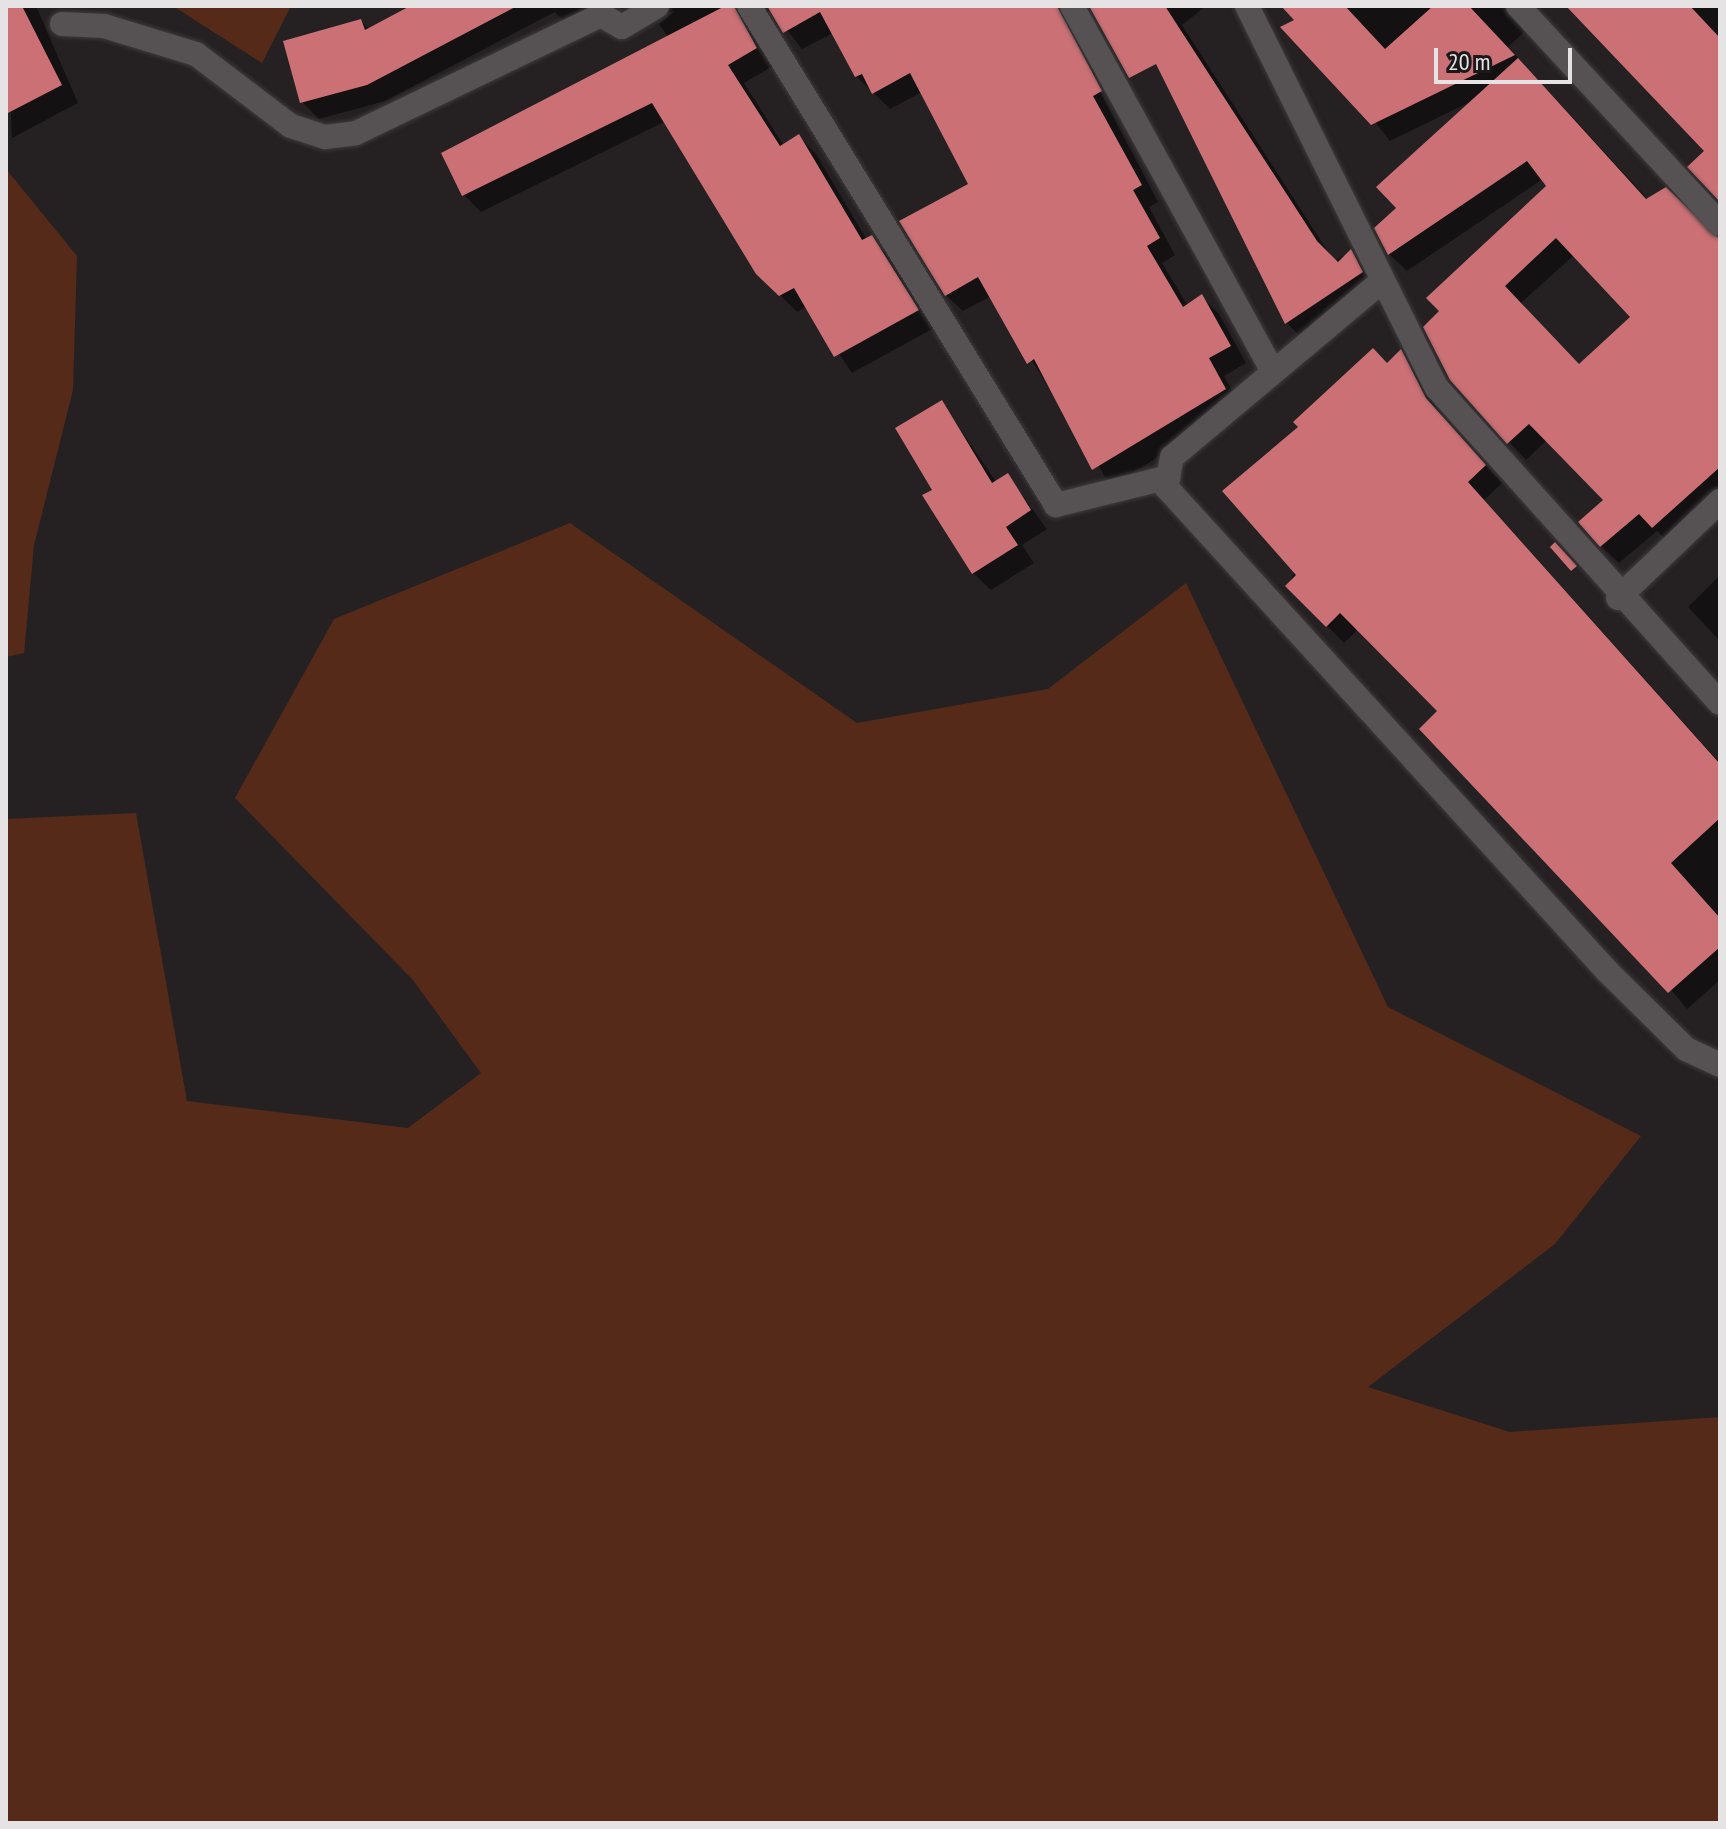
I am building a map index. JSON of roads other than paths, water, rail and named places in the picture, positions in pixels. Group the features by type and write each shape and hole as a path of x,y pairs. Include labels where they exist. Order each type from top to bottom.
{"street":[{"path":"62,24 104,26 196,54 291,126 325,137 356,133 601,15 622,27 657,6"},
{"path":"749,6 1056,505 1169,477"},
{"path":"1072,6 1273,371"},
{"path":"1247,6 1437,388 1618,598 1720,703"},
{"path":"1518,6 1720,224"},
{"path":"1382,281 1172,457 1166,487 1607,971 1686,1049 1720,1065"},
{"path":"1618,598 1720,501"}]}
